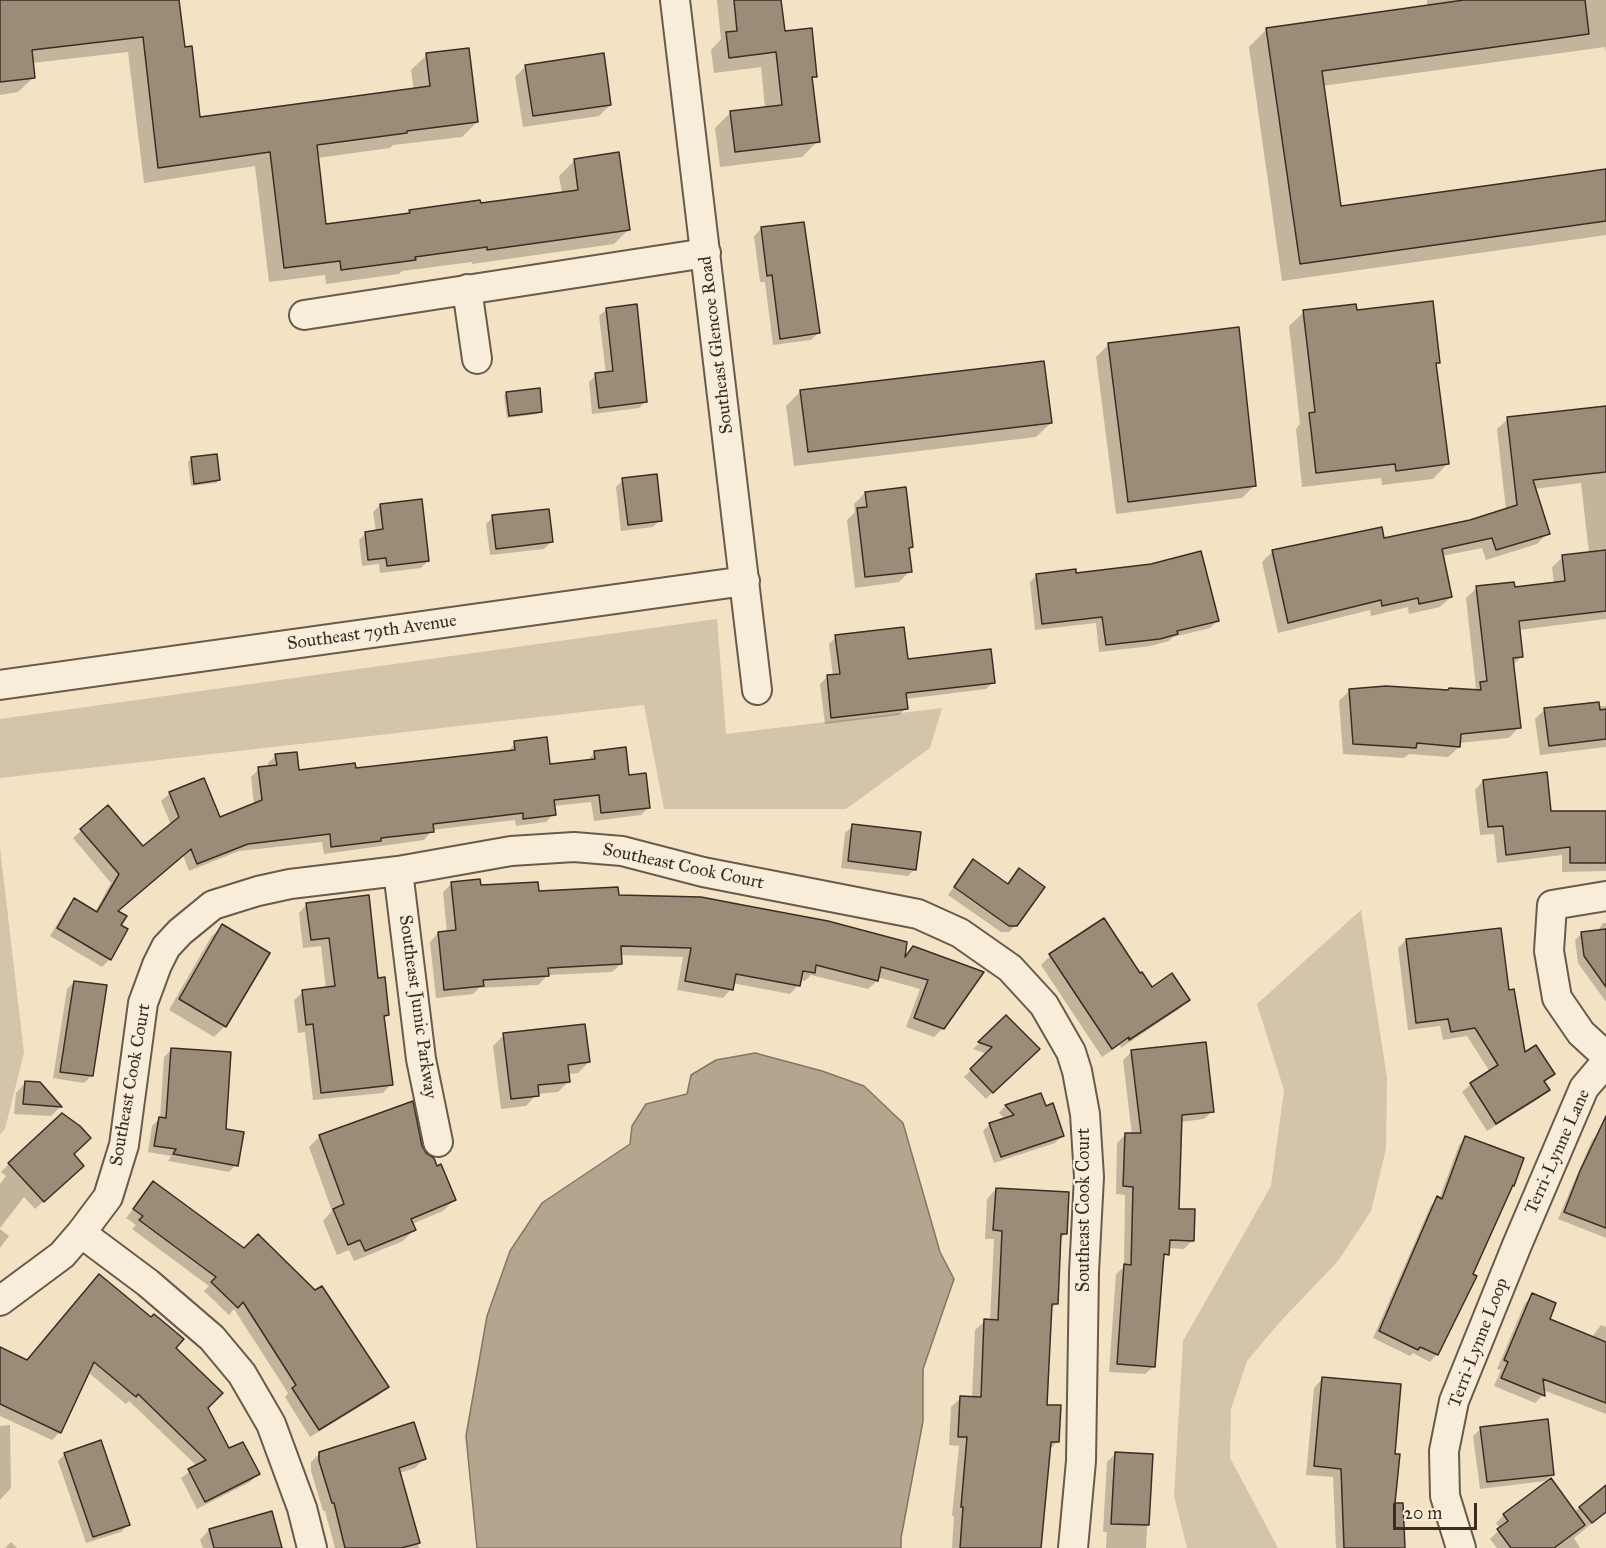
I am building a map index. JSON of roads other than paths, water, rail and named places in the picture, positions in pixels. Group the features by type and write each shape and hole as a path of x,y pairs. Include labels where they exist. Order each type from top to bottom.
{"street":[{"name":"Southeast Glencoe Road","path":"675,0 757,690"},
{"path":"304,315 706,253"},
{"path":"467,289 477,359"},
{"name":"Southeast 79th Avenue","path":"0,685 744,581"},
{"name":"Southeast Cook Court","path":"0,1301 62,1254 108,1197 124,1145 143,1003 166,946 213,905 290,884 398,871 511,850 574,847 622,851 704,872 918,914 960,933 1010,968 1044,1005 1071,1052 1077,1071 1085,1114 1089,1177 1084,1272 1081,1461 1073,1548"},
{"name":"Southeast Jumic Parkway","path":"398,871 421,1059 438,1142"},
{"path":"1606,896 1552,905 1549,951 1557,998 1581,1033 1606,1056"},
{"name":"Terri-Lynne Lane","path":"1517,1245 1584,1088 1606,1062"},
{"path":"81,1233 148,1282 212,1338 242,1374 271,1424 302,1508 312,1548"},
{"name":"Terri-Lynne Loop","path":"1461,1548 1445,1496 1443,1451 1454,1401 1517,1245"}]}
